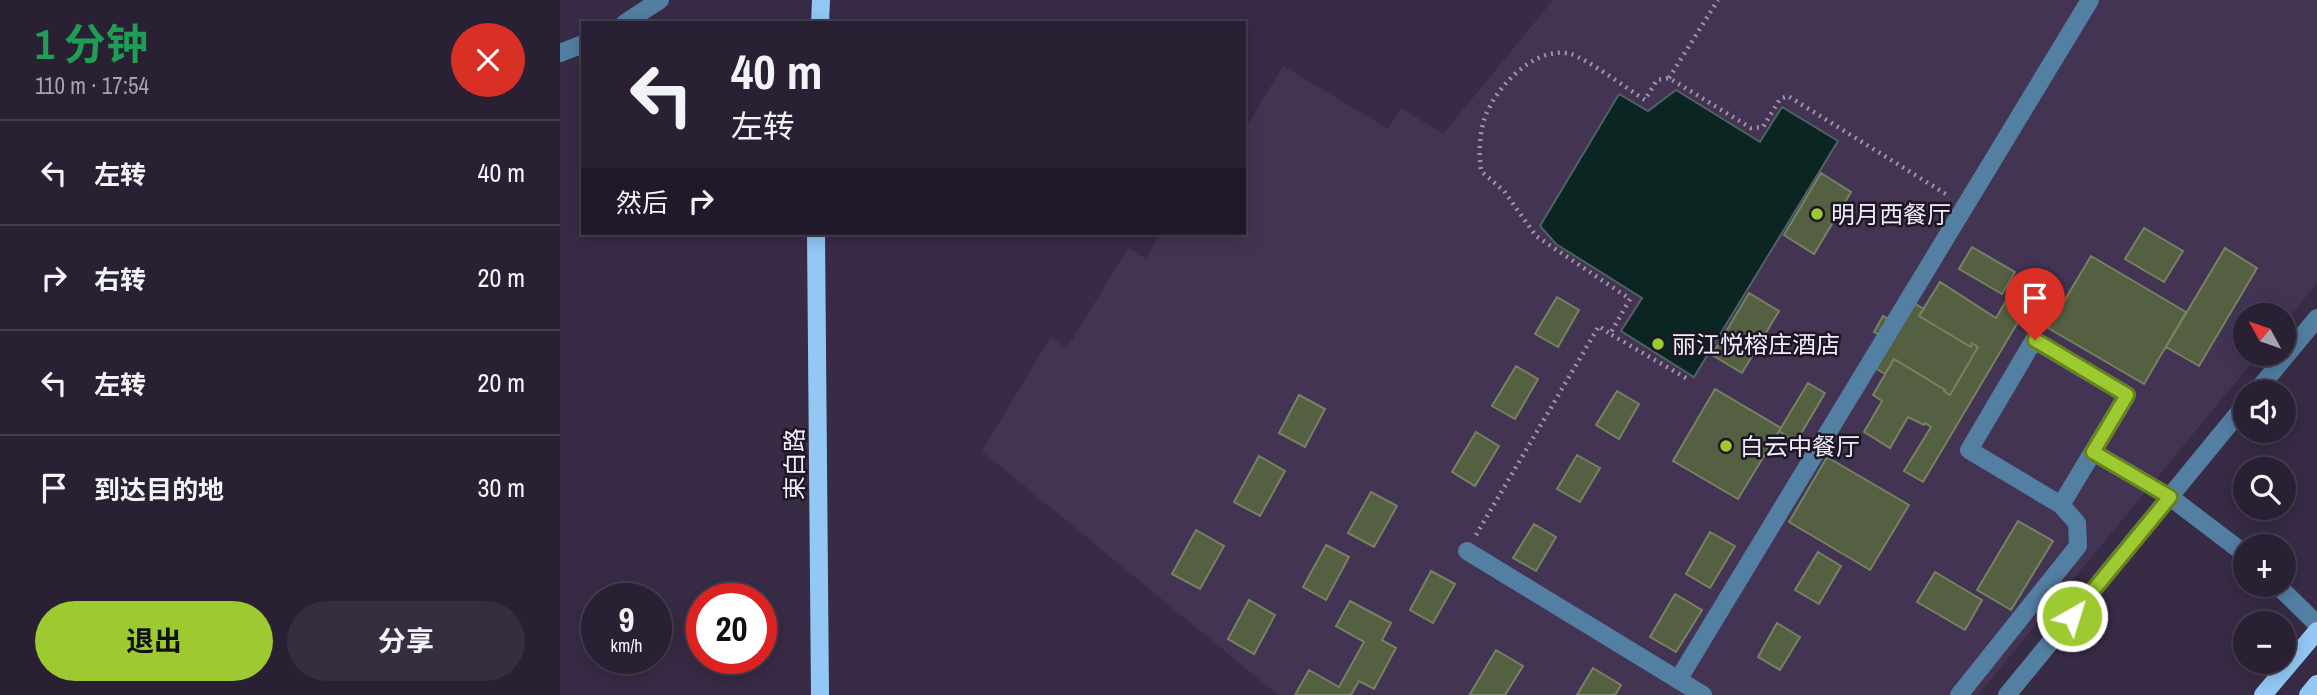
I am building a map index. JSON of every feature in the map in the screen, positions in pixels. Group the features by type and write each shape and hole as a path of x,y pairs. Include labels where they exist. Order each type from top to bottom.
{"main road":[{"path":"820,21 821,0"},
{"name":"束白路","path":"816,235 820,695"},
{"path":"2263,695 2317,631"},
{"path":"2308,695 2317,684"}],"street":[{"path":"628,21 660,0"},
{"path":"1678,680 2090,0"},
{"path":"560,53 581,45"},
{"path":"2266,380 2317,318"},
{"path":"1959,695 2078,546 2077,523 2061,505 1969,450 2035,340 2127,395 2061,505"},
{"path":"2007,695 2233,420"},
{"path":"2093,452 2170,497 2233,545"},
{"path":"1467,551 1703,695"},
{"path":"2289,597 2317,624"}],"path":[{"path":"1670,78 1718,0"},
{"path":"1610,334 1630,299 1536,236 1504,191 1481,171 1481,134 1486,116 1504,86 1528,64 1559,52 1574,55 1645,100 1657,80 1670,78 1751,128 1763,127 1780,99 1788,96 1965,205"},
{"path":"1467,551 1599,326 1686,378"}],"shaded area":[{"name":"丽江悦榕庄酒店","path":"1553,0 2317,0 2317,283 2296,309 2296,303 2233,303 2233,366 2249,366 2238,380 2233,380 2233,386 1978,695 1278,695 982,451 1050,338 1067,348 1128,248 1146,258 1160,235 1246,235 1246,128 1283,66 1388,129 1401,108 1443,134"},
{"path":"1676,90 1760,142 1782,107 1838,141 1694,377 1621,331 1642,298 1556,244 1540,226 1619,94 1648,111"}],"building":[{"name":"明月西餐厅","path":"1821,173 1851,192 1814,254 1784,235"},
{"path":"2144,228 2183,251 2164,282 2125,259"},
{"path":"1972,247 2015,272 2002,294 1959,269"},
{"path":"2225,248 2257,268 2236,303 2233,303 2233,309 2199,366 2166,347"},
{"path":"2091,256 2186,312 2144,384 2048,328"},
{"path":"2022,274 2040,285 1923,482 1904,471 1931,427 1908,417 1890,448 1864,432 1882,401 1873,395 1894,359 1950,395 1978,347 1972,343 1971,347 1919,316 1940,282 1996,318"},
{"path":"1749,293 1779,311 1742,373 1712,355"},
{"path":"1557,297 1579,310 1558,347 1535,334"},
{"path":"1914,303 1924,309 1919,316 1971,347 1972,343 1978,347 1950,395 1894,359 1885,374 1875,368 1891,342 1874,332 1883,316 1900,326"},
{"path":"1516,366 1538,379 1515,419 1492,406"},
{"path":"1808,383 1825,393 1796,442 1779,431"},
{"name":"白云中餐厅","path":"1715,389 1781,428 1738,499 1673,461"},
{"path":"1617,391 1639,404 1619,439 1596,425"},
{"path":"1299,395 1325,409 1305,447 1279,433"},
{"path":"1476,432 1499,446 1475,486 1452,472"},
{"path":"1577,455 1600,468 1580,502 1557,489"},
{"path":"1259,456 1285,471 1260,516 1234,502"},
{"path":"1827,457 1909,505 1870,570 1789,522"},
{"path":"1371,492 1397,506 1374,547 1348,533"},
{"path":"2018,521 2053,541 2011,610 1977,590"},
{"path":"1534,524 1556,537 1536,571 1513,558"},
{"path":"1196,530 1224,546 1200,589 1172,574"},
{"path":"1710,532 1735,546 1710,588 1686,574"},
{"path":"1326,545 1349,557 1326,600 1303,587"},
{"path":"1818,552 1841,566 1819,604 1795,590"},
{"path":"1431,571 1455,584 1433,623 1410,610"},
{"path":"1935,572 1982,600 1965,630 1917,602"},
{"path":"1675,594 1702,610 1676,652 1650,637"},
{"path":"1249,600 1275,615 1254,654 1228,639"},
{"path":"1350,601 1391,623 1382,640 1396,648 1374,689 1359,681 1351,695 1295,695 1309,670 1339,687 1364,642 1336,626"},
{"path":"1777,623 1800,637 1780,670 1758,657"},
{"path":"1496,650 1523,666 1505,695 1471,695 1470,694"},
{"path":"1593,668 1621,685 1615,695 1577,695"}],"place":[{"name":"明月西餐厅","path":"1817,214"},
{"name":"丽江悦榕庄酒店","path":"1658,344"},
{"name":"白云中餐厅","path":"1726,446"}],"route":[{"path":"2035,340 2127,395 2093,452 2170,497 2072,616"}]}
